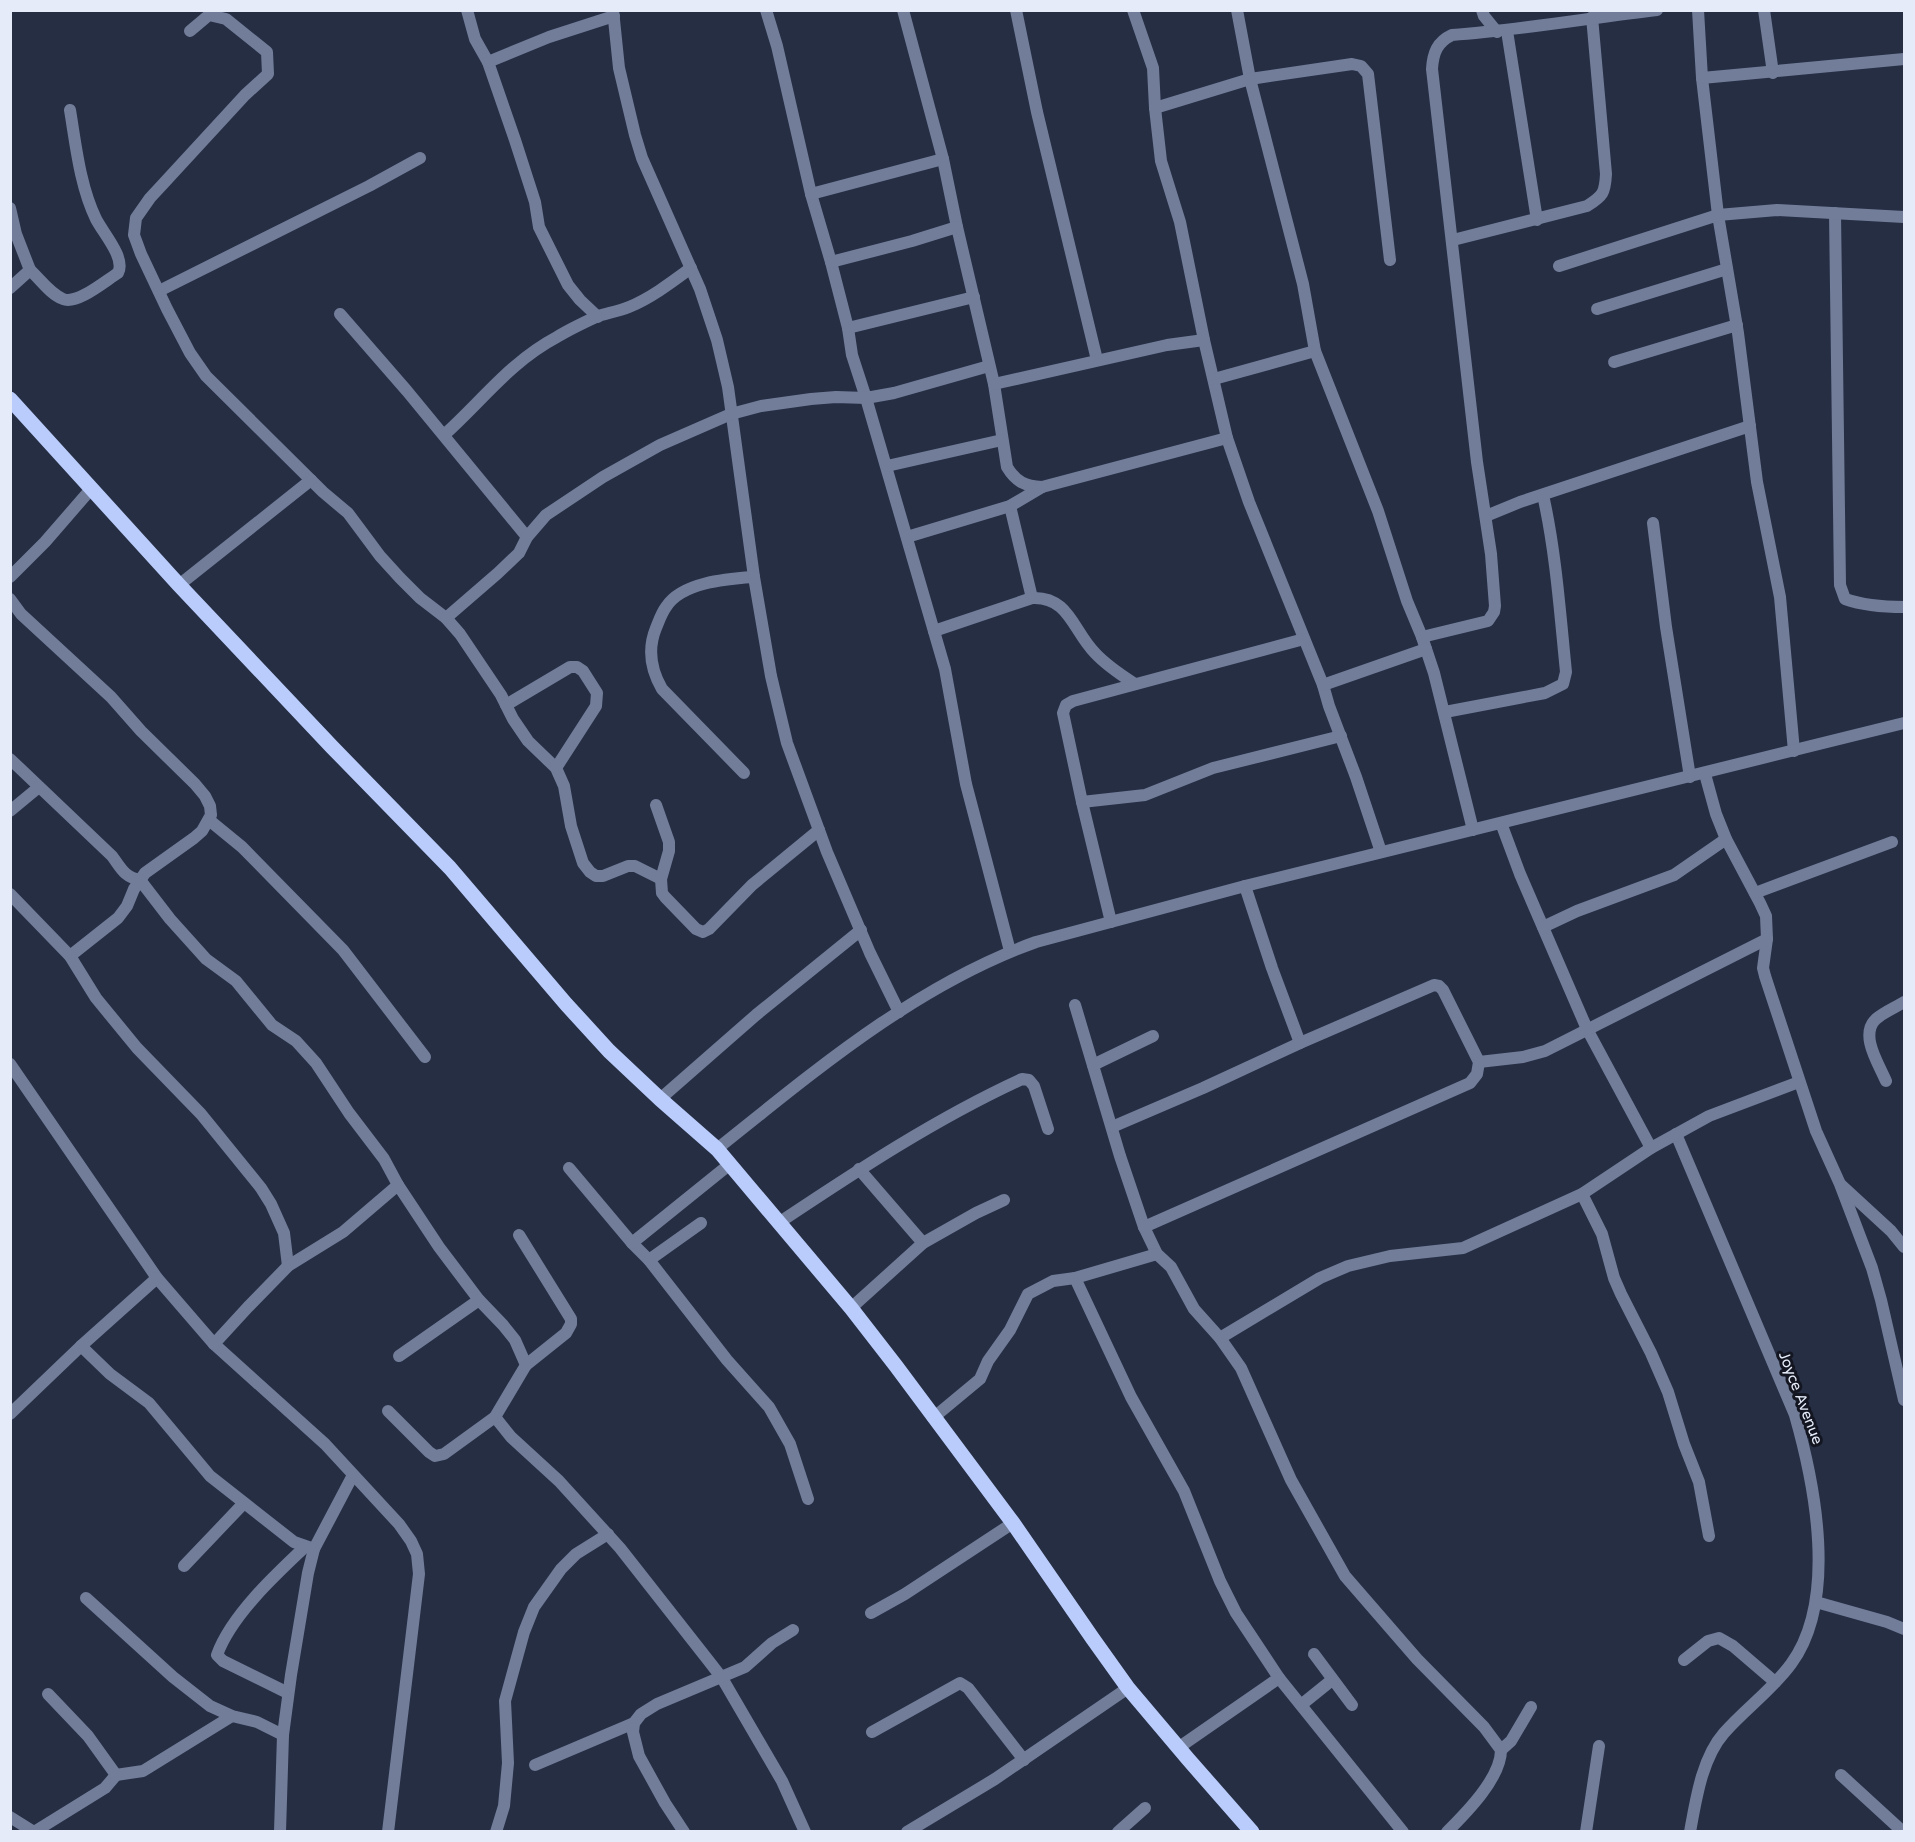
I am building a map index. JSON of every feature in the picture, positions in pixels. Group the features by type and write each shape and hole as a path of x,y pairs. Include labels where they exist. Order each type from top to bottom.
{"main road":[{"path":"10,399 179,585 332,747 445,861 572,1011 609,1051 660,1100 717,1149 851,1308 1013,1523 1128,1688 1252,1832"}],"street":[{"path":"467,10 475,39 488,62 530,184 538,226 568,285 597,317"},
{"path":"766,10 777,46 811,194 848,328 852,355 887,466 945,669 966,784 1010,951"},
{"path":"903,10 943,159 994,384 1007,467 1012,475 1024,485 1042,488"},
{"path":"1017,10 1037,112 1097,360"},
{"path":"1133,10 1153,68 1161,161 1180,222 1227,438 1249,502 1323,685 1381,852"},
{"path":"1237,10 1251,79 1293,240 1315,351 1378,511 1407,601 1424,643 1445,712 1473,830"},
{"path":"1482,10 1484,16 1502,31 1537,220"},
{"path":"1323,685 1424,643 1488,621 1494,612 1491,555 1477,462 1432,69 1434,53 1445,39 1452,35 1502,31 1592,17 1658,10"},
{"path":"1698,10 1702,78 1718,216 1737,325 1757,482 1780,597 1794,751"},
{"path":"1764,10 1773,72"},
{"path":"488,62 613,13 621,78 634,135 700,289 717,340 728,387 754,577 771,676 788,743 819,830 899,1012"},
{"path":"190,31 209,15 226,19 267,52 268,74 245,95 150,198 136,218 134,235 190,353 206,376 311,480 348,513 380,556 400,578 446,618 460,634 528,741 556,768 564,786 571,826 583,863 590,872 596,876 603,876 628,866 635,866 661,879"},
{"path":"1453,240 1587,206 1606,189 1592,17"},
{"path":"1702,78 1905,59"},
{"path":"1155,108 1251,79 1352,64 1361,66 1368,74 1390,260"},
{"path":"10,208 16,234 30,270 56,295 65,300 74,300 118,273 120,262 116,251 89,203 70,110"},
{"path":"159,291 420,158"},
{"path":"811,194 943,159"},
{"path":"1559,266 1718,216 1778,210 1905,218"},
{"path":"1835,213 1840,585 1845,599 1881,607 1905,607"},
{"path":"831,262 957,227"},
{"path":"444,435 507,372 530,354 556,337 597,317 643,300 691,268"},
{"path":"1597,309 1727,268"},
{"path":"10,288 30,270"},
{"path":"848,328 974,297"},
{"path":"340,314 444,435 527,537"},
{"path":"1614,362 1737,325"},
{"path":"994,384 1167,345 1204,340"},
{"path":"1214,379 1315,351"},
{"path":"446,618 519,553 527,537 546,515 603,477 660,445 731,414 775,404 812,399 866,398 894,393 990,366"},
{"path":"1486,516 1508,506 1750,426"},
{"path":"907,537 1010,506 1042,488 1227,438"},
{"path":"887,466 1002,440"},
{"path":"179,585 311,480"},
{"path":"10,577 45,542 91,489"},
{"path":"1445,712 1545,693 1558,687 1565,678 1558,588 1549,520 1543,495"},
{"path":"1010,506 1032,598"},
{"path":"1653,523 1666,627 1690,777"},
{"path":"744,773 662,689 653,675 652,639 666,606 675,597 711,582 754,577"},
{"path":"10,598 21,614 111,696 141,731 195,784 210,806 209,820 194,838 156,864 140,880 118,918 70,956"},
{"path":"934,631 1032,598 1042,598 1062,607 1093,652 1135,684"},
{"path":"1111,922 1063,713 1066,705 1073,700 1304,639"},
{"path":"506,705 570,667 577,667 583,671 597,693 596,706 556,768"},
{"path":"717,1149 797,1085 899,1012 948,981 1010,951 1245,886 1905,723"},
{"path":"1082,802 1145,795 1213,768 1341,736"},
{"path":"10,759 112,856 129,878 140,880 170,919 206,959 236,981 272,1025 296,1041 316,1063 349,1113 384,1159 398,1185 439,1247 479,1300 514,1340 526,1365"},
{"path":"1705,774 1716,814 1726,839 1766,916 1767,939 1763,968 1765,976 1816,1131 1840,1184 1872,1268 1905,1400"},
{"path":"10,811 39,787"},
{"path":"656,805 669,842 669,851 661,879 662,893 696,929 704,932 752,885 819,830"},
{"path":"209,820 242,847 343,950 425,1057"},
{"path":"1501,823 1520,874 1587,1029 1651,1148"},
{"path":"1543,927 1577,911 1674,875 1726,839"},
{"path":"1755,893 1892,842"},
{"path":"1245,886 1300,1043"},
{"path":"10,894 70,956 96,998 137,1048 201,1114 261,1188 279,1219 284,1233 288,1266"},
{"path":"660,1100 756,1015 861,930"},
{"path":"1479,1062 1545,1051 1767,939"},
{"path":"1112,1127 1434,985 1443,990 1479,1062 1477,1074 1470,1083 1144,1227"},
{"path":"1886,1081 1870,1046 1870,1029 1875,1020 1905,1002"},
{"path":"1075,1005 1144,1227 1157,1254 1171,1267 1194,1309 1220,1338 1241,1368 1291,1480 1345,1576 1417,1659 1484,1727 1501,1750"},
{"path":"1093,1065 1153,1036"},
{"path":"10,1064 157,1278 214,1344 317,1437 399,1524 411,1541 417,1554 419,1574 388,1832"},
{"path":"780,1222 860,1169 983,1096 1022,1079 1029,1080 1034,1086 1048,1129"},
{"path":"1220,1338 1334,1271 1390,1256 1463,1248 1582,1194 1651,1148 1708,1116 1799,1082"},
{"name":"Joyce Avenue","path":"1676,1134 1795,1415 1807,1456 1817,1522 1818,1548 1816,1602 1806,1640 1791,1664 1723,1734 1709,1758 1690,1832"},
{"path":"632,1243 730,1164"},
{"path":"569,1168 649,1260 727,1360 769,1407 790,1444 808,1499"},
{"path":"860,1169 923,1243"},
{"path":"1840,1184 1905,1247"},
{"path":"214,1344 288,1266 343,1232 398,1185"},
{"path":"1582,1194 1602,1234 1614,1278 1668,1392 1684,1444 1699,1482 1709,1536"},
{"path":"851,1308 923,1243 1004,1200"},
{"path":"649,1260 701,1223"},
{"path":"388,1411 429,1452 435,1456 444,1454 495,1417 526,1365 566,1333 571,1324 570,1318 519,1235"},
{"path":"933,1418 980,1379 988,1361 1010,1330 1028,1294 1053,1281 1075,1278 1157,1254"},
{"path":"10,1414 157,1278"},
{"path":"1075,1278 1131,1397 1184,1491 1220,1581 1236,1613 1279,1678 1403,1832"},
{"path":"399,1356 479,1300"},
{"path":"81,1346 110,1374 149,1403 205,1471 294,1542 309,1548"},
{"path":"495,1417 511,1437 559,1481 608,1534 722,1678 782,1781 805,1832"},
{"path":"288,1693 223,1661 217,1655 226,1636 256,1595 271,1578 309,1548 353,1475"},
{"path":"184,1566 244,1503"},
{"path":"871,1613 905,1594 1013,1523"},
{"path":"496,1832 504,1806 508,1763 505,1701 524,1632 534,1607 561,1569 576,1554 608,1534"},
{"path":"280,1832 283,1735 308,1573 309,1548"},
{"path":"86,1598 173,1677 210,1706 232,1716 257,1722 283,1735"},
{"path":"1816,1602 1905,1629"},
{"path":"535,1765 634,1723 641,1714 657,1704 745,1667 772,1643 793,1630"},
{"path":"1684,1660 1708,1641 1719,1638 1733,1646 1775,1682"},
{"path":"1314,1654 1352,1706"},
{"path":"1178,1748 1279,1678"},
{"path":"1300,1705 1332,1680"},
{"path":"872,1732 960,1683 968,1688 1024,1760"},
{"path":"915,1829 1024,1760 1128,1688"},
{"path":"48,1694 88,1736 116,1775"},
{"path":"1447,1832 1469,1810 1499,1767 1501,1750 1511,1741 1531,1707"},
{"path":"10,1817 34,1832 105,1788 116,1775 143,1771 232,1716"},
{"path":"634,1723 633,1732 639,1756 664,1803 684,1832"},
{"path":"1586,1832 1599,1746"},
{"path":"1841,1775 1902,1829"},
{"path":"1118,1832 1145,1808"}]}
